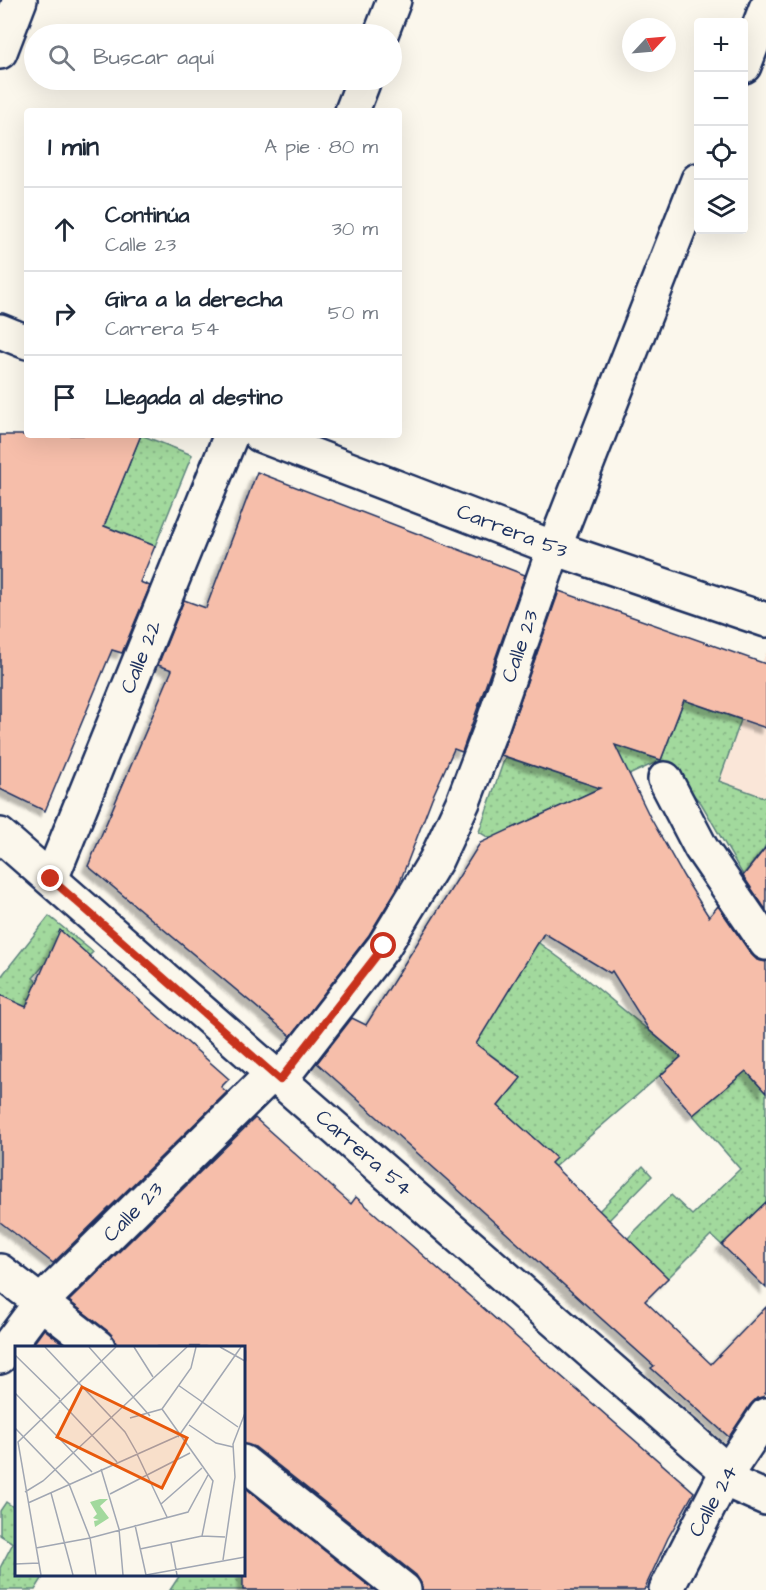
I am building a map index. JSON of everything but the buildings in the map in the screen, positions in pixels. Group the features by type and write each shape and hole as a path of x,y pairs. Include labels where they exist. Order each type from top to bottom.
{"street":[{"path":"0,52 20,0"},
{"path":"385,24 394,0"},
{"path":"748,55 766,8"},
{"path":"353,108 360,90"},
{"name":"Calle 23","path":"0,1357 41,1302 277,1076 384,946 436,860 463,802 554,548 694,193"},
{"path":"0,331 24,341"},
{"name":"Calle 22","path":"51,879 230,438"},
{"name":"Carrera 53","path":"268,438 554,548 766,620"},
{"path":"665,779 701,848 766,943"},
{"name":"Carrera 54","path":"0,835 277,1076 725,1475 766,1498"},
{"path":"0,1271 97,1346"},
{"name":"Calle 24","path":"666,1590 725,1475 766,1415"},
{"path":"244,1463 404,1590"}],"shaded area":[{"path":"766,652 766,798 719,781"}],"green space":[{"path":"140,438 149,438 192,455 155,546 105,526 90,563 0,482 104,526"},
{"path":"684,700 741,720 719,781 766,798 766,844 743,875 701,803 661,760"},
{"path":"605,741 661,760 534,819 543,871 479,832 505,757 585,783"},
{"path":"49,916 93,952 89,956 67,937 33,978 52,996 0,1053 0,978"},
{"path":"534,921 544,933 539,943 681,1057 493,1220 555,1158 498,1106 521,1077 475,1043"},
{"path":"746,1071 766,1093 766,1202 722,1245 711,1235 667,1279 627,1239 671,1195 692,1215 740,1169 693,1115"},
{"path":"643,1166 652,1176 608,1221 598,1212"},
{"path":"6,1502 15,1508 15,1575 44,1575 35,1590 0,1590 0,1568 13,1543 0,1535 0,1511"},
{"path":"180,1575 244,1575 261,1590 170,1590"}],"route":[{"path":"51,879 280,1080 384,946"}]}
